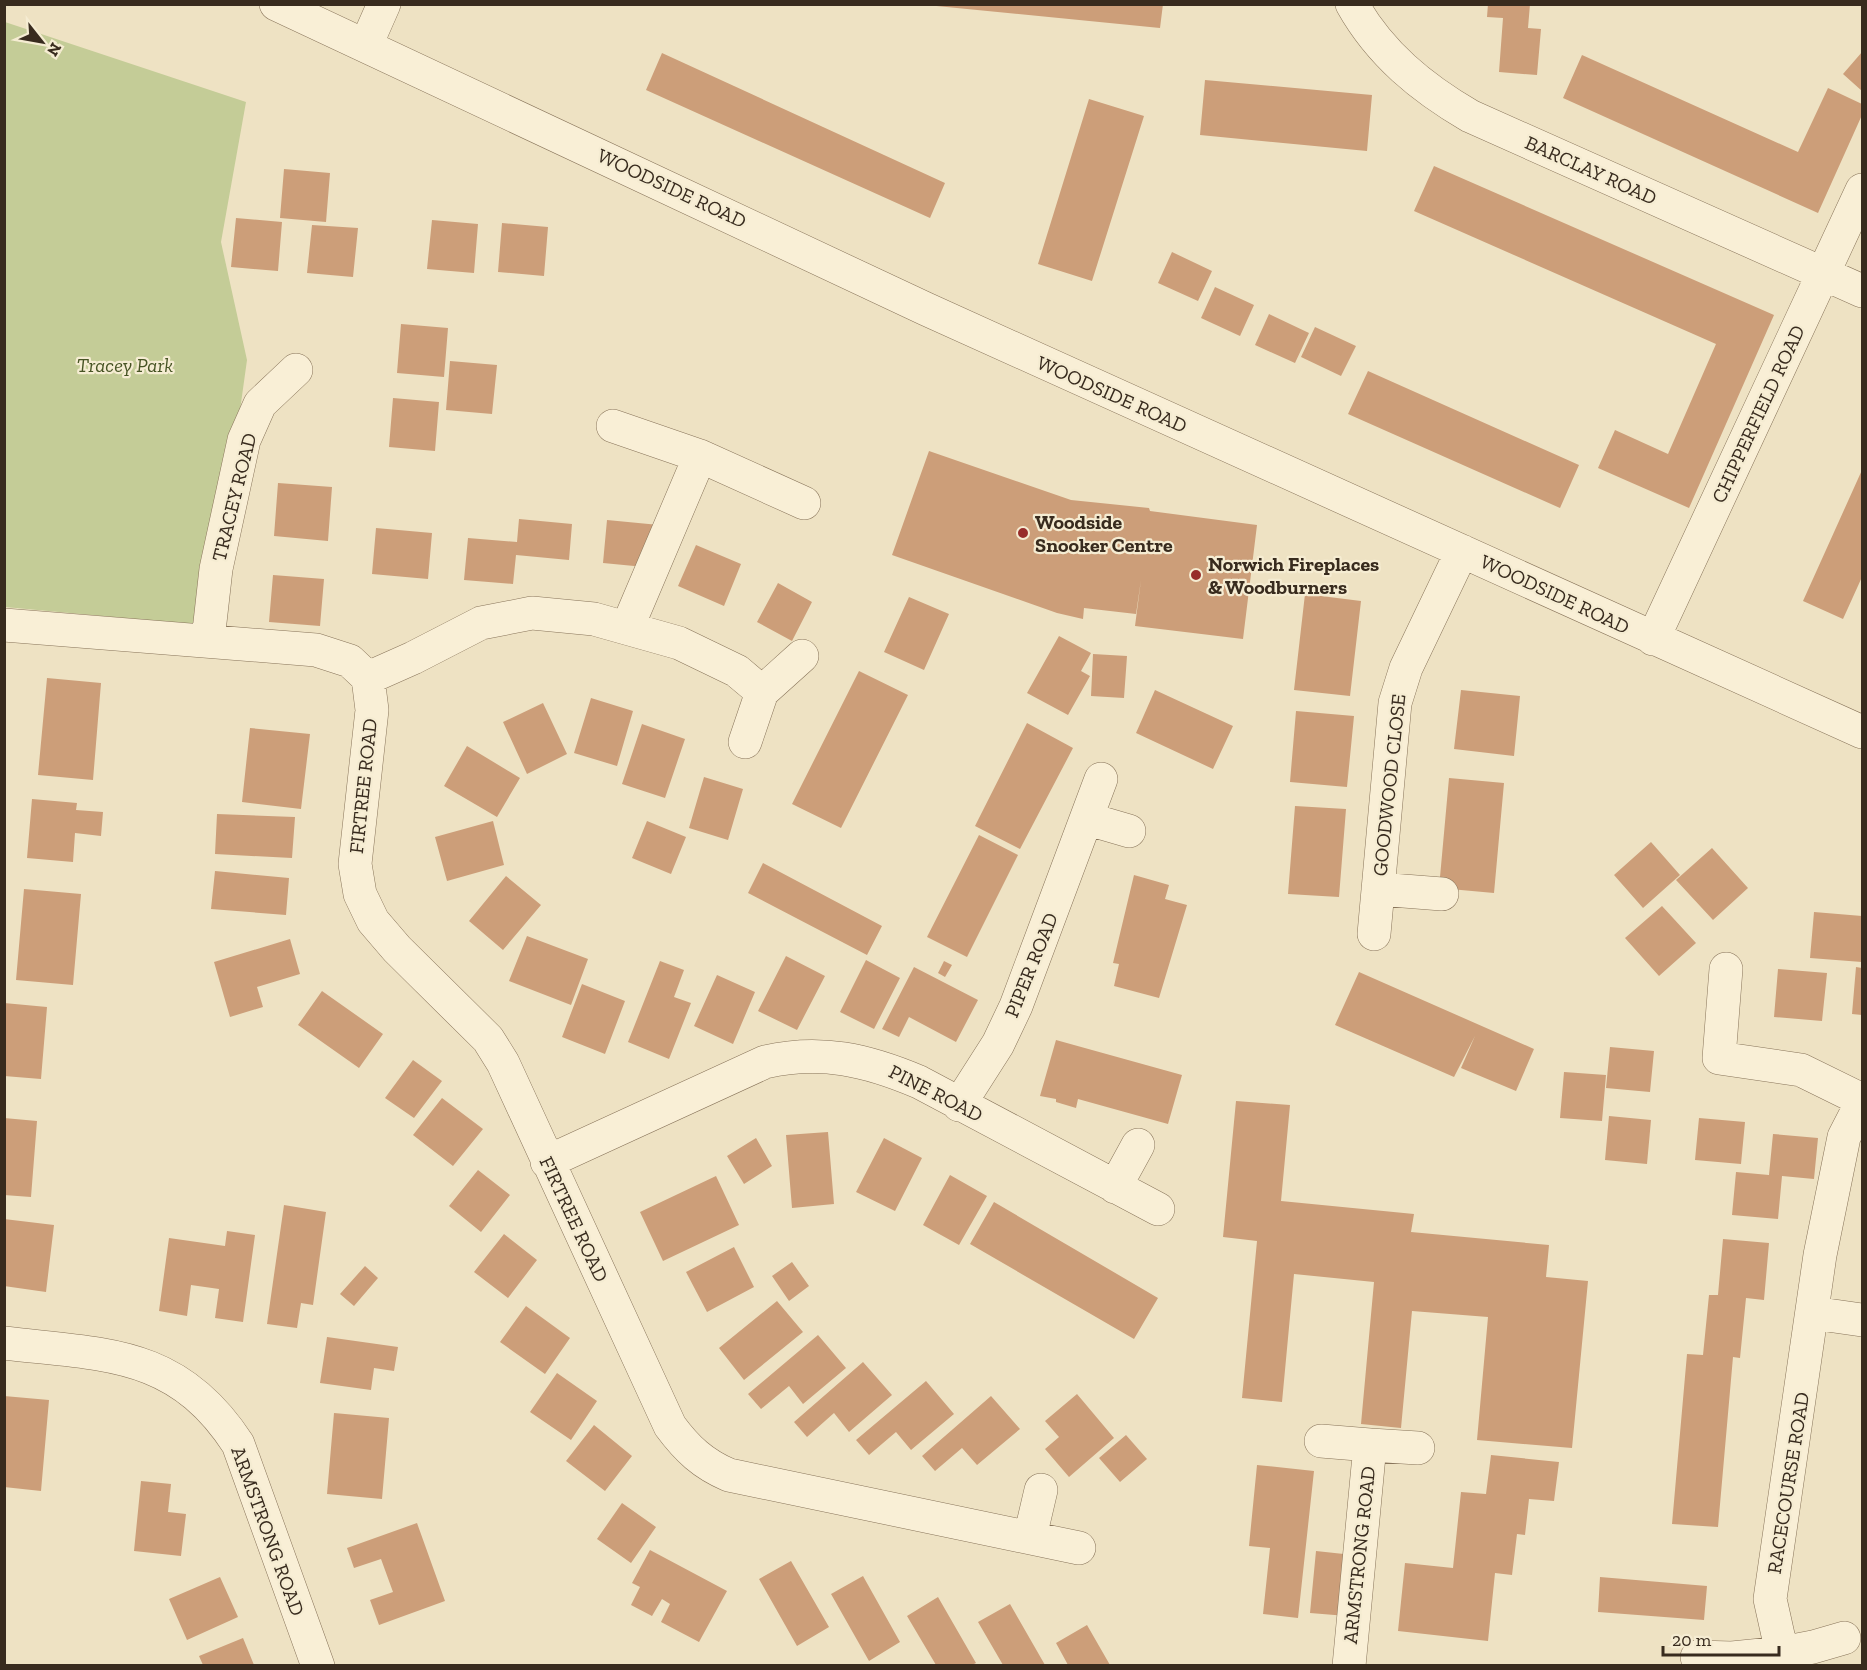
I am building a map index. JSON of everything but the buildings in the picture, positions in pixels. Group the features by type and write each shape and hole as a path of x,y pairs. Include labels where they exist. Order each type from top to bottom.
{"street":[{"name":"WOODSIDE ROAD","path":"276,4 926,309 1863,732"},
{"path":"366,45 384,4"},
{"name":"BARCLAY ROAD","path":"1352,4 1364,25 1399,66 1435,96 1470,116 1863,291"},
{"name":"CHIPPERFIELD ROAD","path":"1653,639 1863,190"},
{"name":"TRACEY ROAD","path":"208,640 216,569 244,440 260,404 296,370"},
{"path":"613,426 700,456 804,503"},
{"path":"627,628 700,456"},
{"name":"GOODWOOD CLOSE","path":"1374,934 1395,703 1406,668 1462,551"},
{"path":"4,625 316,650 350,661 368,678 481,623 532,613 594,619 689,648 737,671 762,692"},
{"path":"745,742 762,692 802,656"},
{"name":"FIRTREE ROAD","path":"368,678 372,710 355,864 360,894 373,921 397,949 488,1040 502,1064 670,1426 685,1446 706,1465 729,1475 1080,1548"},
{"name":"PIPER ROAD","path":"959,1105 998,1044 1016,1006 1088,819 1101,779"},
{"path":"1088,819 1129,831"},
{"name":"GOODWOOD CLOSE","path":"1378,889 1442,894"},
{"path":"1726,969 1719,1058 1801,1070 1863,1101"},
{"name":"PINE ROAD","path":"547,1162 765,1062 795,1055 833,1057 880,1065 920,1082 959,1105 1158,1209"},
{"name":"RACECOURSE ROAD","path":"1782,1653 1770,1599 1820,1255 1844,1137 1863,1101"},
{"path":"1116,1188 1138,1144"},
{"path":"1813,1313 1863,1320"},
{"name":"ARMSTRONG ROAD","path":"4,1343 123,1358 159,1370 184,1385 219,1415 238,1444 318,1665"},
{"name":"ARMSTRONG ROAD","path":"1321,1441 1418,1448"},
{"name":"ARMSTRONG ROAD","path":"1348,1665 1370,1444"},
{"path":"1029,1537 1041,1490"},
{"path":"1697,1657 1732,1658 1782,1653 1844,1638"}],"green space":[{"name":"Tracey Park","path":"5,22 246,102 221,242 247,360 210,626 5,607"}],"place":[{"name":"Woodside Snooker Centre","path":"1023,533"},
{"name":"Norwich Fireplaces & Woodburners","path":"1196,575"}]}
